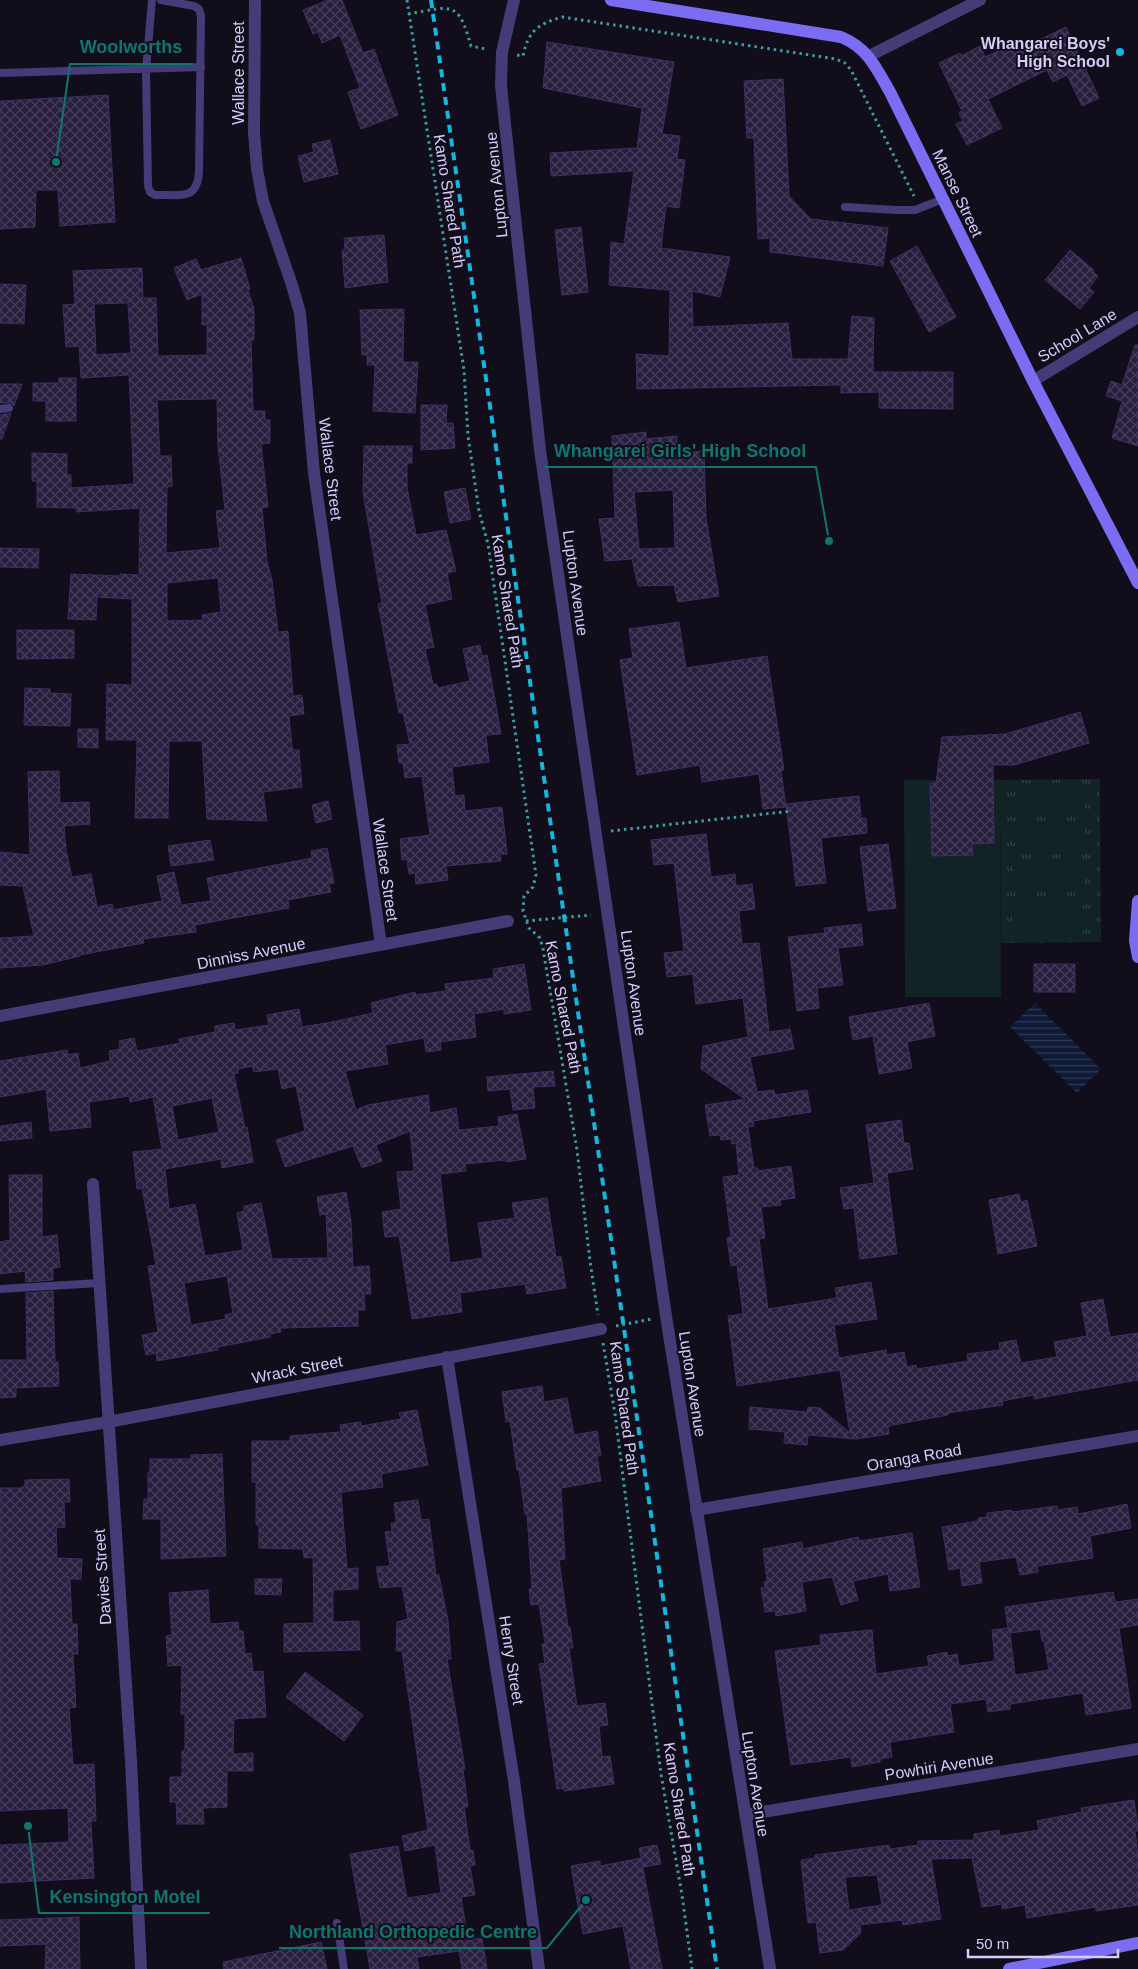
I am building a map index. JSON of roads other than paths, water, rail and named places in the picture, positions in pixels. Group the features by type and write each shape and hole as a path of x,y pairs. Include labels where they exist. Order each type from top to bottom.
{"street":[{"name":"Wallace Street","path":"255,0 254,133 257,169 263,201 300,313 314,473 381,945"},
{"name":"Lupton Avenue","path":"514,0 502,52 501,86 540,450 666,1316 770,1969"},
{"name":"Manse Street","path":"611,0 841,37 855,43 868,56 890,92 1033,381 1138,583"},
{"path":"868,56 980,0"},
{"name":"School Lane","path":"1033,381 1138,317"},
{"path":"1138,901 1136,941 1138,957"},
{"name":"Dinniss Avenue","path":"0,1016 508,921"},
{"name":"Davies Street","path":"93,1184 131,1761 141,1969"},
{"name":"Wrack Street","path":"0,1440 108,1422 601,1329"},
{"name":"Henry Street","path":"447,1357 514,1782 539,1969"},
{"name":"Oranga Road","path":"696,1510 1138,1436"},
{"name":"Powhiri Avenue","path":"745,1815 1138,1749"},
{"path":"1010,1969 1138,1943"}],"lane":[{"path":"152,0 146,70 148,179 150,192 155,195 190,194 199,184 201,16 199,9 194,6 160,0"},
{"path":"0,73 201,67"},
{"path":"845,207 897,210 919,208 943,199"},
{"path":"0,409 9,408"},
{"path":"0,1289 99,1282"},
{"path":"337,1923 344,1969"}],"water":[{"path":"1035,1003 1101,1069 1077,1093 1010,1027"}],"railway":[{"path":"431,0 717,1969"}],"place":[{"name":"Whangarei Boys' High School","path":"1120,52"},
{"name":"Woolworths","path":"56,162"},
{"name":"Whangarei Girls' High School","path":"829,541"},
{"name":"Kensington Motel","path":"28,1826"},
{"name":"Northland Orthopedic Centre","path":"586,1900"}]}
